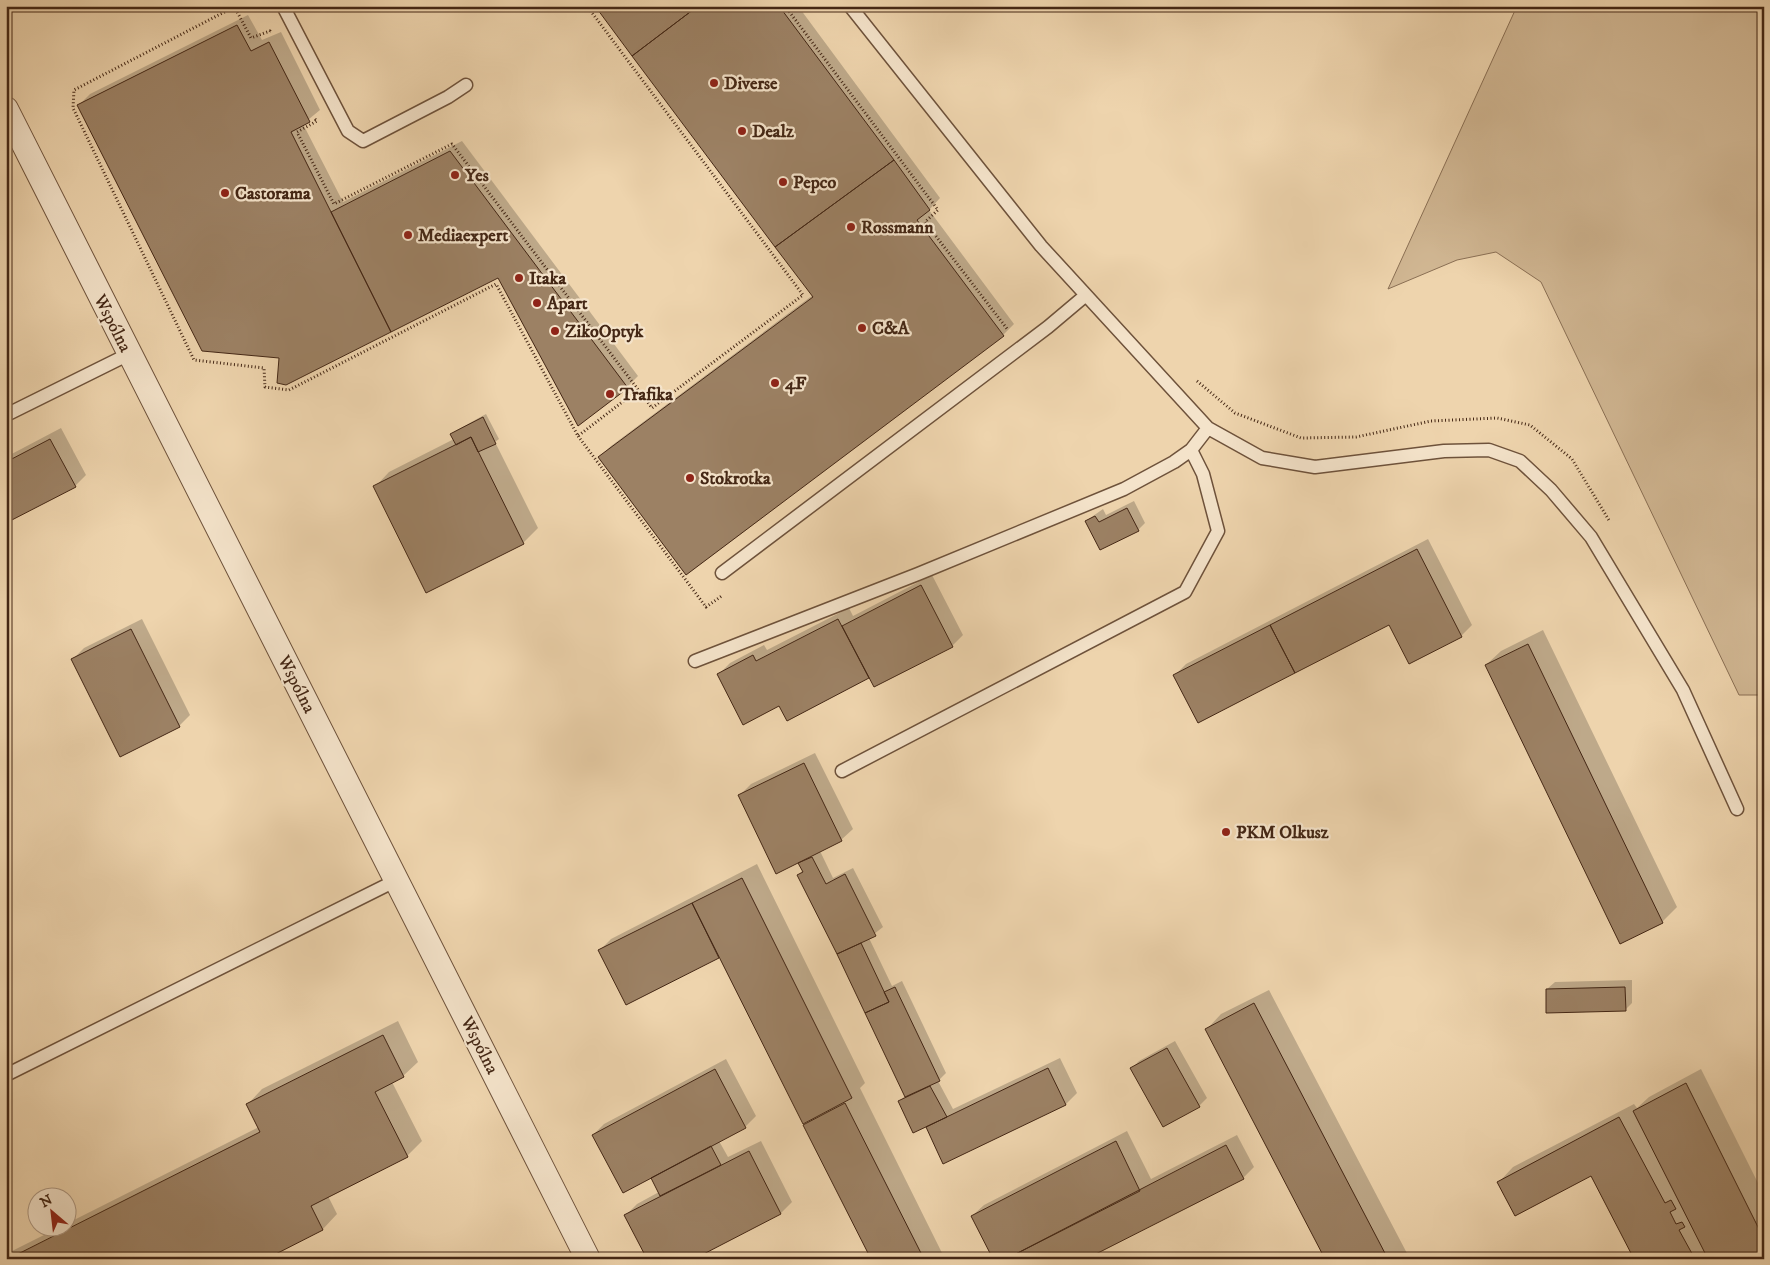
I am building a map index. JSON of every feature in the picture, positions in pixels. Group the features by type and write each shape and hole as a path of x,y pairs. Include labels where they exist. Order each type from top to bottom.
{"street":[{"name":"Wspólna","path":"6,109 588,1259"}],"lane":[{"path":"283,6 348,131 363,140 448,97 466,85"},
{"path":"850,6 1041,246 1208,428 1262,458 1315,468 1444,450 1489,450 1520,461 1551,490 1591,538 1684,690 1737,809"},
{"path":"722,573 1048,327 1086,296"},
{"path":"6,416 129,354"},
{"path":"695,661 918,574 1124,489 1174,462 1191,450 1208,428"},
{"path":"842,772 1185,592 1218,531 1203,474 1191,450"},
{"path":"6,1075 397,880"}],"path":[{"path":"274,39 270,31 251,38 234,6 74,90 73,108 194,360 264,368 265,387 289,390 496,284 578,436 706,607 729,590"},
{"path":"312,113 317,121 297,132 334,204 452,144 652,408 803,295 587,6"},
{"path":"785,6 938,210 925,222 1013,336"},
{"path":"1190,375 1235,413 1301,438 1356,437 1431,421 1497,418 1530,425 1572,459 1610,522"},
{"path":"578,436 638,390"}],"shaded area":[{"path":"1517,6 1764,6 1764,695 1739,695 1541,282 1496,252 1457,260 1388,289"}],"building":[{"path":"595,6 698,6 632,56"},
{"path":"698,6 779,6 894,160 775,247 632,56"},
{"path":"237,25 251,51 269,42 310,122 291,132 391,332 286,385 277,383 279,358 202,351 77,105"},
{"path":"450,151 628,388 578,426 498,278 391,332 331,212"},
{"path":"894,160 930,210 917,220 1004,336 686,575 598,457 813,297 775,247"},
{"path":"483,417 496,444 478,452 471,437 456,445 450,434"},
{"path":"471,437 524,544 426,593 373,486"},
{"path":"50,439 76,487 6,523 6,462"},
{"path":"1127,508 1139,531 1100,550 1085,521 1095,516 1099,522"},
{"path":"1417,549 1462,637 1409,664 1389,625 1295,673 1270,625"},
{"path":"921,585 953,647 874,687 842,626"},
{"path":"838,619 869,678 787,721 779,706 743,725 717,674 753,655 756,661"},
{"path":"1270,625 1295,673 1198,723 1173,675"},
{"path":"131,629 180,727 120,757 71,659"},
{"path":"1528,644 1663,923 1620,944 1485,665"},
{"path":"804,763 842,841 776,874 738,795"},
{"path":"812,857 826,884 845,874 876,936 837,954 797,875 803,872 798,863"},
{"path":"742,878 852,1098 803,1124 692,903"},
{"path":"692,903 719,958 626,1005 598,950"},
{"path":"861,943 889,1002 865,1013 837,954"},
{"path":"895,987 940,1081 905,1097 865,1013 889,1002 884,992"},
{"path":"1625,987 1626,1011 1546,1013 1546,989"},
{"path":"1254,1003 1388,1259 1325,1259 1205,1029"},
{"path":"383,1035 404,1077 375,1092 408,1157 311,1206 323,1230 266,1259 8,1259 50,1238 78,1238 78,1224 260,1132 246,1104"},
{"path":"1167,1048 1200,1107 1163,1127 1130,1068"},
{"path":"1048,1068 1066,1105 943,1164 926,1127"},
{"path":"715,1069 746,1128 623,1193 592,1135"},
{"path":"1686,1083 1764,1239 1764,1259 1708,1259 1633,1111"},
{"path":"930,1086 947,1117 913,1133 898,1101"},
{"path":"845,1103 924,1259 871,1259 803,1125"},
{"path":"1619,1117 1665,1203 1671,1200 1676,1209 1670,1212 1676,1224 1682,1222 1685,1227 1679,1230 1695,1259 1634,1259 1591,1176 1515,1216 1497,1182"},
{"path":"1116,1141 1140,1191 1006,1259 993,1259 971,1216"},
{"path":"1226,1145 1244,1179 1086,1259 1006,1259"},
{"path":"711,1146 721,1165 660,1196 651,1178"},
{"path":"749,1151 781,1214 694,1259 647,1259 624,1215"}],"place":[{"name":"Diverse","path":"714,83"},
{"name":"Dealz","path":"742,131"},
{"name":"Yes","path":"455,175"},
{"name":"Pepco","path":"783,182"},
{"name":"Castorama","path":"225,193"},
{"name":"Rossmann","path":"851,227"},
{"name":"Mediaexpert","path":"408,235"},
{"name":"Itaka","path":"519,278"},
{"name":"Apart","path":"537,303"},
{"name":"C&A","path":"862,328"},
{"name":"ZikoOptyk","path":"555,331"},
{"name":"4F","path":"775,383"},
{"name":"Trafika","path":"610,394"},
{"name":"Stokrotka","path":"690,478"},
{"name":"PKM Olkusz","path":"1226,832"}]}
